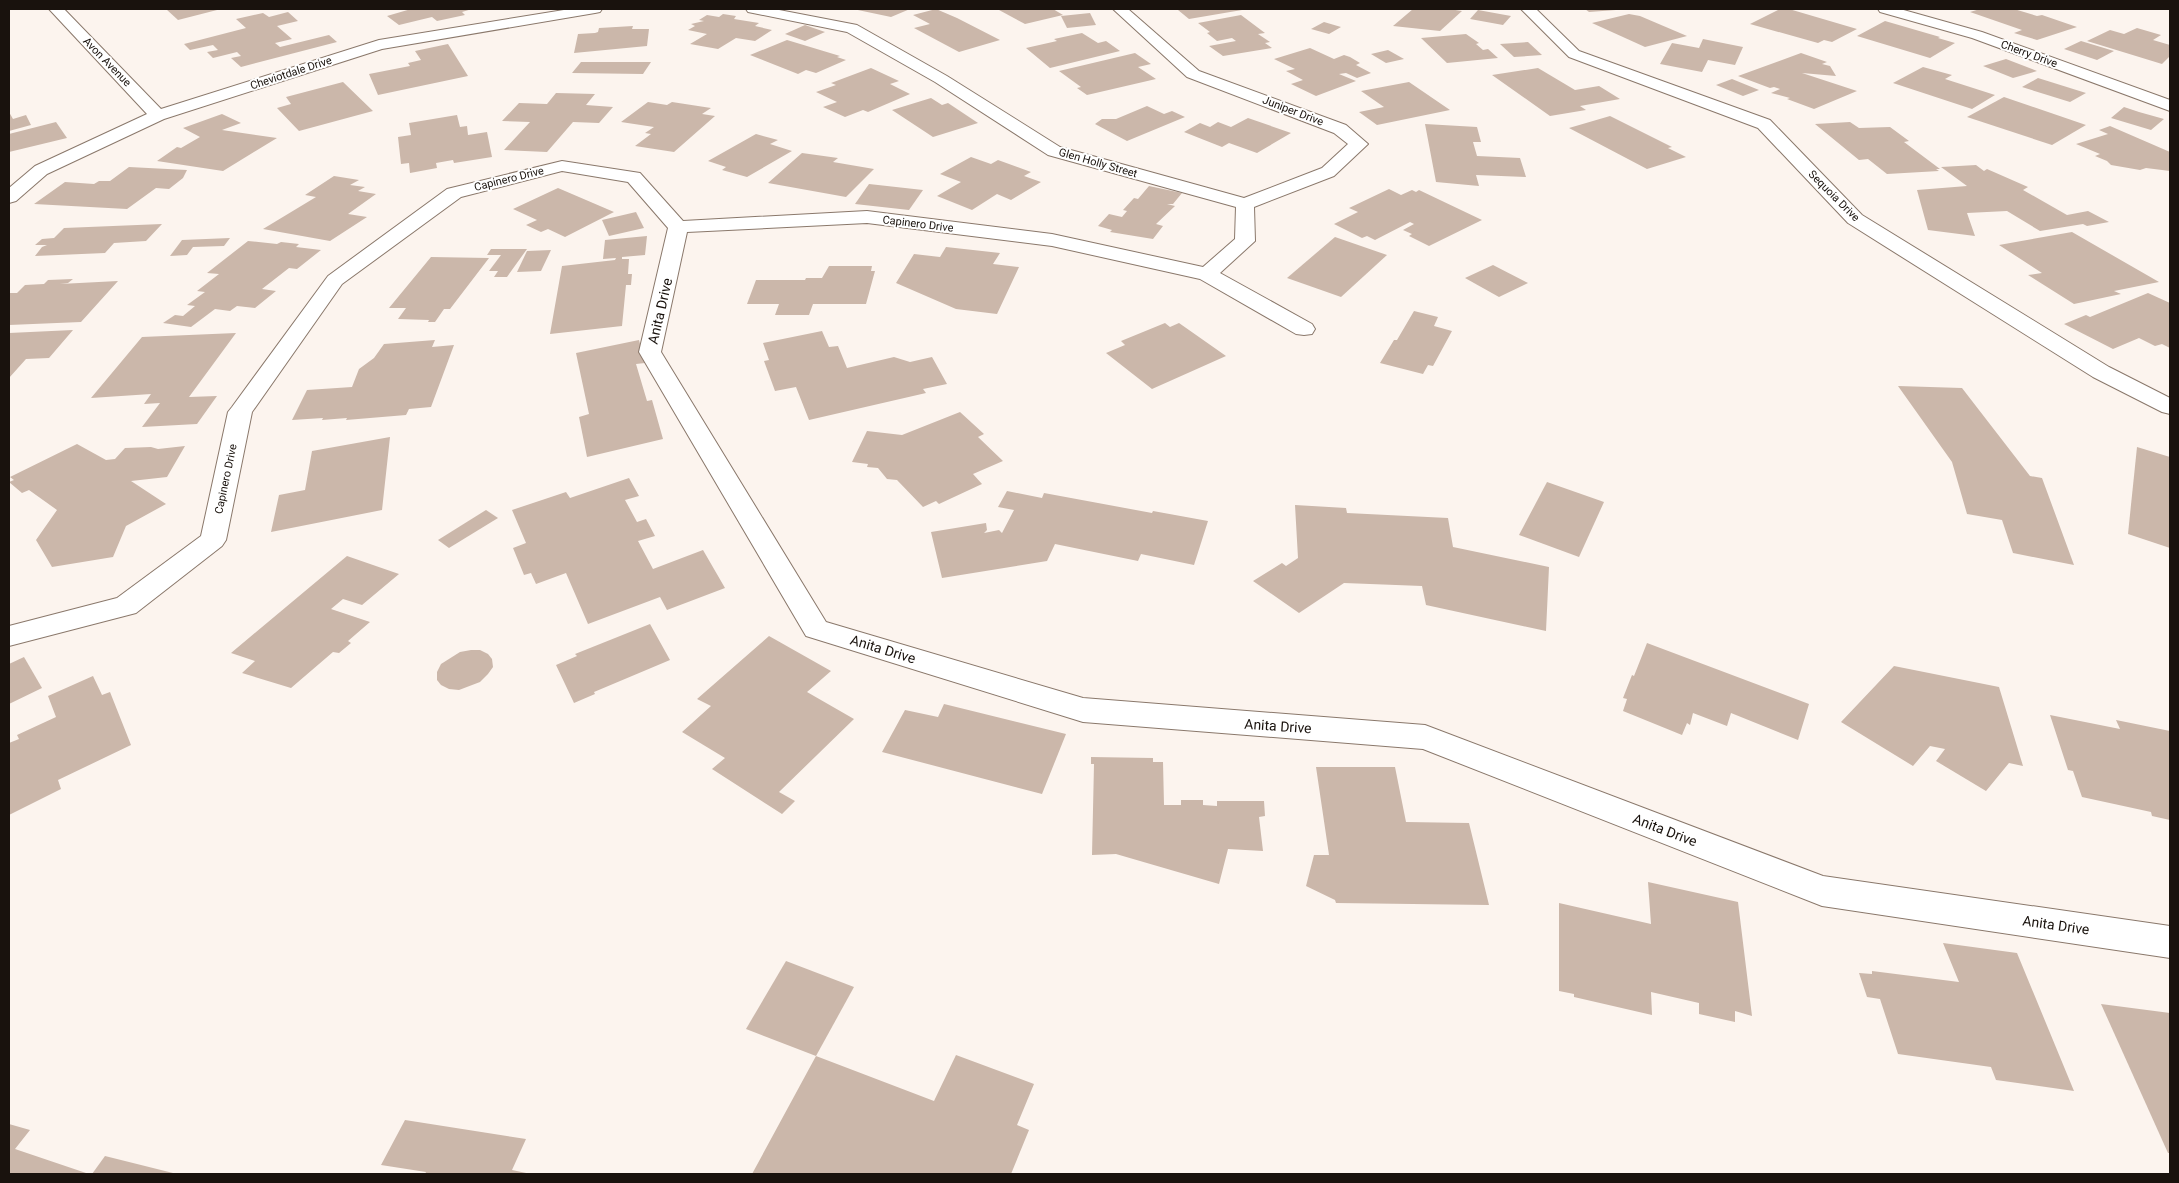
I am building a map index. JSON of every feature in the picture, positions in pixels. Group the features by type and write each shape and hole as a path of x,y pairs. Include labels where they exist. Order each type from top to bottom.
{"street":[{"name":"Avon Avenue","path":"56,9 158,115"},
{"name":"Cheviotdale Drive","path":"9,197 41,170 158,115 379,45 595,9"},
{"name":"Glen Holly Street","path":"753,9 852,28 942,79 1054,151 1245,204"},
{"name":"Juniper Drive","path":"1120,9 1193,74 1340,129 1359,144 1328,172 1245,204"},
{"name":"Sequoia Drive","path":"1528,9 1574,54 1764,124 1855,219 2101,372 2170,407"},
{"name":"Cherry Drive","path":"1885,9 1977,35 2170,106"},
{"name":"Capinero Drive","path":"9,636 126,606 213,540 240,412 335,280 454,193 562,166 634,177 678,227 867,218 1052,240 1207,274"},
{"path":"1245,204 1245,241 1207,274 1304,329"},
{"name":"Anita Drive","path":"678,227 650,352 816,629 1082,710 1425,737 1822,891 2170,942"}],"building":[{"path":"166,9 221,9 178,20"},
{"path":"411,9 472,9 462,12 465,15 437,21 432,17 399,25 387,16"},
{"path":"853,9 910,9 891,17"},
{"path":"936,9 1000,40 959,52 914,28 930,24 913,15"},
{"path":"1053,9 1063,15 1025,24 999,10"},
{"path":"1413,9 1462,11 1440,31 1393,26"},
{"path":"1585,9 1615,9 1616,10 1589,12"},
{"path":"1780,9 1789,9 1857,29 1832,42 1824,40 1818,43 1750,24"},
{"path":"1980,9 2014,9 2037,16 2042,15 2077,27 2037,40 2014,33 2022,30 1970,12"},
{"path":"1178,10 1242,10 1189,19"},
{"path":"1478,10 1511,16 1503,25 1470,19"},
{"path":"288,12 298,21 277,26 292,39 275,43 280,47 329,35 337,42 241,67 231,58 241,56 237,52 213,58 207,52 218,50 213,45 190,50 184,44 246,28 236,19 263,13 269,17"},
{"path":"1090,13 1096,25 1067,28 1061,16"},
{"path":"723,14 736,16 734,19 759,23 755,26 772,30 755,41 736,38 718,49 690,44 707,34 688,30 695,26 691,24 704,21 699,20 707,15 719,17"},
{"path":"1629,14 1640,16 1687,36 1645,47 1592,23"},
{"path":"1241,15 1265,33 1258,34 1270,42 1265,43 1272,48 1223,56 1209,46 1236,41 1232,38 1217,41 1207,33 1210,32 1198,23"},
{"path":"1885,21 1955,43 1930,58 1857,36"},
{"path":"1324,22 1341,27 1329,34 1311,29"},
{"path":"805,25 825,32 805,41 785,34"},
{"path":"633,26 632,29 649,29 647,46 574,53 578,34 595,33 598,32 599,28"},
{"path":"2137,28 2161,35 2153,40 2170,45 2170,56 2162,64 2087,41 2110,30 2124,34"},
{"path":"1082,33 1098,43 1106,41 1120,51 1050,68 1026,48 1057,41 1054,39"},
{"path":"1466,34 1479,43 1476,44 1483,50 1488,49 1498,58 1447,63 1421,38"},
{"path":"1703,39 1743,47 1735,65 1708,60 1702,72 1660,64 1672,43 1699,48"},
{"path":"787,40 840,56 837,57 846,60 816,73 806,70 798,74 750,55"},
{"path":"2081,41 2114,51 2097,60 2064,49"},
{"path":"1528,42 1542,55 1514,57 1500,44"},
{"path":"448,44 468,76 378,95 369,74 410,66 408,63 421,60 415,51"},
{"path":"1310,48 1334,59 1344,55 1350,57 1360,63 1356,65 1371,73 1357,78 1346,73 1339,74 1356,81 1316,96 1291,84 1303,80 1286,71 1295,69 1274,59"},
{"path":"1388,50 1404,59 1386,63 1371,54"},
{"path":"1135,53 1151,64 1138,67 1156,79 1087,95 1077,88 1081,87 1059,71"},
{"path":"1801,53 1827,62 1822,64 1830,66 1836,76 1802,73 1857,91 1814,109 1787,99 1790,98 1771,93 1780,89 1770,88 1738,76"},
{"path":"2006,59 2037,71 2013,78 1983,66"},
{"path":"581,62 651,62 643,74 572,73"},
{"path":"1923,67 1952,75 1945,79 1995,95 1972,109 1893,83"},
{"path":"871,68 899,81 890,84 910,94 868,112 863,110 845,117 823,107 837,102 816,92 836,85 831,83"},
{"path":"1538,68 1575,90 1599,86 1620,99 1580,106 1586,110 1550,116 1492,75"},
{"path":"2038,78 2086,93 2070,102 2022,87"},
{"path":"1732,79 1759,90 1743,96 1716,85"},
{"path":"343,82 373,111 299,131 277,108 291,104 286,97"},
{"path":"1409,82 1450,110 1377,125 1359,112 1384,107 1361,91"},
{"path":"556,93 595,94 586,105 613,107 599,123 573,122 547,152 504,150 530,122 502,121 519,103 547,104"},
{"path":"2004,97 2086,125 2052,145 1967,117"},
{"path":"931,98 942,105 948,103 978,123 933,137 892,110"},
{"path":"648,102 667,105 672,102 711,108 702,114 715,116 674,152 635,146 651,134 645,133 654,127 621,122"},
{"path":"1147,106 1164,114 1172,111 1185,117 1127,141 1095,124 1102,119 1116,119"},
{"path":"2124,107 2164,119 2151,130 2111,118"},
{"path":"9,112 13,119 26,115 31,125 9,131"},
{"path":"222,114 241,123 222,130 277,138 223,171 157,161 177,147 181,148 200,137 183,128"},
{"path":"457,115 460,127 467,126 468,135 487,132 492,157 454,163 453,160 436,163 437,168 410,173 409,163 401,164 398,137 411,135 409,123"},
{"path":"1610,116 1672,147 1668,148 1686,157 1647,169 1569,128"},
{"path":"1248,118 1291,133 1257,153 1229,143 1222,147 1184,132 1200,123 1210,127 1218,122 1231,127"},
{"path":"56,122 67,138 9,152 9,134"},
{"path":"1850,122 1859,128 1890,127 1909,141 1904,142 1940,169 1936,169 1939,171 1887,174 1868,159 1859,160 1815,124"},
{"path":"1425,124 1477,127 1481,142 1473,142 1477,156 1520,158 1526,177 1476,175 1479,186 1436,182"},
{"path":"2110,126 2170,152 2170,171 2146,168 2140,170 2111,165 2107,161 2095,156 2100,154 2076,144 2108,134 2099,130"},
{"path":"756,134 778,140 770,144 792,151 747,177 722,170 726,167 708,161"},
{"path":"802,153 838,158 833,162 874,169 846,197 768,183"},
{"path":"971,157 991,164 998,160 1031,172 1024,176 1041,182 1011,200 997,194 972,210 937,196 961,182 940,174"},
{"path":"1976,165 1984,171 1987,169 2028,187 2023,190 2067,215 2088,211 2109,222 2040,231 2007,211 1967,213 1975,236 1928,230 1917,190 1967,186 1941,167"},
{"path":"129,167 187,170 183,178 169,189 156,188 127,209 34,204 65,182 94,184 99,181 110,181"},
{"path":"334,176 359,180 350,185 365,187 358,191 376,194 348,214 367,217 330,241 263,229 316,197 305,195"},
{"path":"869,184 923,190 909,210 855,204"},
{"path":"1149,186 1182,193 1173,204 1167,204 1175,206 1156,224 1163,226 1153,239 1110,232 1112,230 1098,226 1109,214 1122,217 1127,211 1123,210 1134,198 1138,199"},
{"path":"558,188 614,212 565,237 548,229 541,232 526,225 537,220 513,209"},
{"path":"1389,189 1401,195 1412,190 1416,192 1419,190 1482,220 1429,246 1409,236 1412,234 1403,230 1414,224 1410,222 1375,240 1367,236 1362,238 1334,224 1358,212 1349,208"},
{"path":"636,212 644,228 609,236 602,220"},
{"path":"162,224 146,241 114,243 105,253 35,256 42,247 47,245 35,245 42,239 54,238 64,228"},
{"path":"2072,232 2159,282 2114,291 2121,294 2074,304 2028,275 2042,273 1999,245"},
{"path":"647,236 645,255 622,257 622,259 629,259 628,274 632,274 631,285 626,285 622,326 550,334 562,266 615,260 616,258 603,259 605,240"},
{"path":"1335,237 1387,255 1341,297 1287,278"},
{"path":"230,238 224,246 193,247 187,255 170,256 182,240"},
{"path":"248,241 299,244 296,247 321,250 297,269 289,268 262,289 276,291 255,308 237,306 230,311 215,309 191,327 163,323 175,315 183,316 195,306 187,305 205,292 197,291 219,274 207,273"},
{"path":"946,247 1000,253 993,264 1019,267 997,314 956,309 896,283 914,254 940,257"},
{"path":"491,249 527,249 507,277 494,277 498,271 489,271 501,255 487,255"},
{"path":"551,250 541,271 517,272 527,251"},
{"path":"431,257 489,258 450,309 444,309 435,322 428,322 429,320 398,319 406,308 389,308"},
{"path":"1493,265 1528,283 1499,297 1465,278"},
{"path":"829,266 872,266 871,271 875,271 866,304 813,304 809,315 775,315 779,304 747,304 756,280 822,278"},
{"path":"73,279 68,283 60,284 118,281 81,322 9,325 9,293 17,293 25,285 44,284 48,280"},
{"path":"2148,293 2170,303 2170,348 2162,344 2155,346 2139,338 2113,349 2064,324 2086,315 2090,317"},
{"path":"1414,311 1438,317 1434,326 1452,331 1433,366 1428,365 1423,374 1380,363 1394,340 1397,340"},
{"path":"1165,323 1170,327 1179,323 1226,356 1152,389 1106,353 1125,345 1121,341"},
{"path":"73,330 49,358 26,359 9,378 9,333"},
{"path":"822,331 829,347 838,346 847,368 894,357 910,362 932,357 947,384 923,389 926,393 809,420 796,387 775,391 764,361 769,360 763,343"},
{"path":"236,333 189,397 217,396 197,424 142,427 160,403 144,404 151,394 91,398 142,337"},
{"path":"435,340 432,347 454,345 431,407 409,409 406,415 346,420 347,418 292,420 307,390 352,387 359,369 374,358 384,344"},
{"path":"639,340 645,363 636,364 647,401 652,400 663,439 587,457 579,417 589,414 576,353"},
{"path":"1898,386 1962,388 2030,476 2042,478 2074,565 2013,553 2002,520 1967,514 1952,462"},
{"path":"960,412 984,434 978,437 1003,461 973,474 982,484 939,504 936,501 923,507 897,480 887,479 878,468 867,467 868,464 852,462 867,431 902,435"},
{"path":"390,437 382,510 271,532 279,495 305,490 312,451"},
{"path":"77,444 106,460 115,459 125,448 151,447 158,449 185,446 167,477 131,481 166,504 126,526 113,557 52,567 36,540 57,510 29,490 22,493 9,482 14,480 10,477"},
{"path":"2137,447 2170,457 2170,548 2128,534"},
{"path":"629,478 639,496 625,500 637,522 646,519 655,536 638,541 653,569 703,550 725,588 667,610 660,597 588,624 566,573 536,584 531,573 524,575 513,548 526,543 512,510 566,492 570,498"},
{"path":"1547,482 1604,502 1579,557 1519,535"},
{"path":"1007,491 1042,498 1044,493 1152,513 1153,511 1208,521 1194,565 1141,554 1138,561 1055,544 1047,561 942,578 931,532 986,523 987,530 984,533 999,530 1002,533 1014,510 998,507"},
{"path":"1295,505 1346,508 1347,513 1448,518 1453,547 1549,567 1546,631 1426,605 1422,586 1344,583 1299,613 1253,581 1282,563 1286,566 1298,558"},
{"path":"486,510 498,518 449,548 438,540"},
{"path":"347,556 399,574 362,605 343,599 331,609 370,622 348,641 351,643 339,653 333,652 291,688 242,673 255,661 231,653"},
{"path":"650,624 670,660 594,692 595,694 574,703 556,665 577,656 575,654"},
{"path":"769,636 831,671 807,692 854,719 779,792 795,801 782,814 712,769 725,758 682,732 711,706 697,699"},
{"path":"1647,643 1809,704 1798,740 1731,713 1727,726 1693,713 1690,725 1687,723 1682,735 1623,711 1627,699 1623,698"},
{"path":"480,650 488,654 492,659 493,667 488,674 480,682 459,690 449,689 441,685 437,680 437,672 441,664 460,652"},
{"path":"24,657 42,688 9,704 9,664"},
{"path":"1894,666 1999,687 2023,766 2009,763 1986,791 1936,761 1945,749 1930,746 1913,766 1841,722"},
{"path":"93,676 102,695 110,692 131,745 58,780 61,789 9,815 9,743 19,739 17,735 56,717 48,696"},
{"path":"944,704 1066,734 1042,794 882,752 905,710 938,717"},
{"path":"2050,715 2120,729 2116,720 2170,731 2170,820 2152,816 2151,812 2082,797 2073,771 2068,770"},
{"path":"1091,757 1153,758 1153,762 1163,762 1164,805 1181,805 1181,800 1203,800 1203,805 1217,806 1217,801 1264,801 1265,816 1259,817 1263,851 1228,849 1219,884 1116,854 1092,855 1094,764 1091,764"},
{"path":"1316,767 1395,767 1406,822 1469,823 1489,905 1336,903 1335,900 1306,886 1314,855 1329,855"},
{"path":"1648,882 1738,902 1752,1016 1735,1011 1735,1022 1699,1014 1699,1003 1651,992 1652,1015 1574,997 1574,994 1559,991 1559,903 1651,924"},
{"path":"1943,943 2017,953 2074,1091 1996,1080 1991,1067 1898,1054 1880,999 1867,997 1859,973 1872,974 1872,971 1959,982"},
{"path":"786,961 854,987 816,1056 746,1029"},
{"path":"2101,1004 2170,1013 2170,1153 2168,1153"},
{"path":"956,1055 1034,1084 1017,1125 1029,1130 1011,1174 752,1174 816,1056 934,1101"},
{"path":"405,1120 526,1139 512,1170 531,1174 425,1174 426,1172 381,1165"},
{"path":"9,1124 30,1130 15,1149 89,1174 9,1174"},
{"path":"105,1156 177,1174 92,1174"}]}
